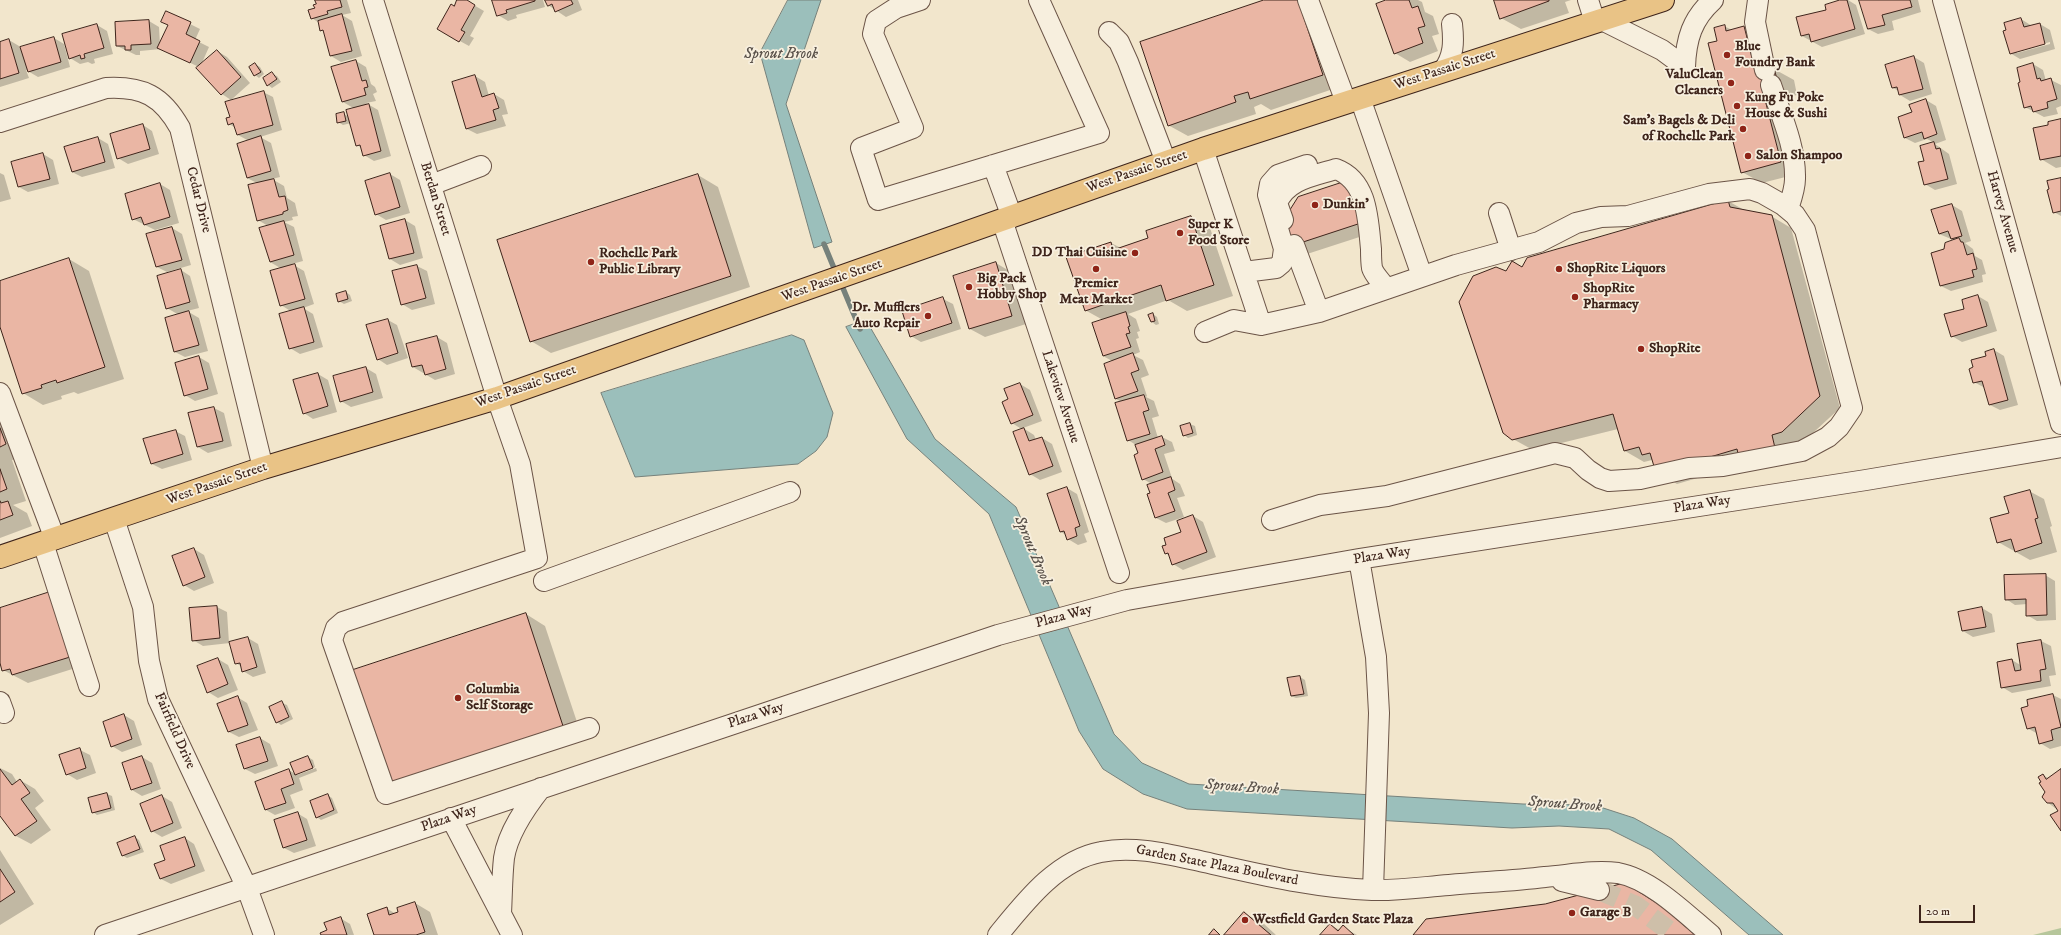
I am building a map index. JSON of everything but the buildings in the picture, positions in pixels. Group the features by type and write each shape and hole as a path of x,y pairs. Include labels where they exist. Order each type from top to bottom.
{"main road":[{"name":"West Passaic Street","path":"0,557 263,468 497,398 810,289 1203,149 1663,0"}],"street":[{"name":"Berdan Street","path":"373,0 497,398 520,464 537,558 343,622 336,628 332,640 386,794 588,728"},
{"path":"920,0 896,8 876,21 873,34 913,128 861,148 878,200 1100,133 1039,0"},
{"path":"1308,0 1353,100 1422,276"},
{"path":"1588,0 1599,21 1662,50 1685,67 1688,35 1696,19 1713,0"},
{"path":"1758,0 1755,22 1768,78 1790,143 1794,163 1795,180 1788,209"},
{"name":"Harvey Avenue","path":"1943,0 2061,424"},
{"path":"1443,71 1452,58 1454,42 1452,24 1462,43 1478,60"},
{"path":"1109,32 1119,42 1128,62 1166,162"},
{"name":"Cedar Drive","path":"0,122 106,88 125,87 141,91 158,99 171,112 180,128 263,468"},
{"path":"1203,149 1261,326"},
{"path":"1319,312 1290,253 1284,249 1268,195 1270,184 1278,175 1309,164 1328,165 1347,173 1360,191 1367,215 1372,268 1386,289"},
{"name":"Lakeview Avenue","path":"993,165 1007,218 1119,574"},
{"path":"431,185 481,166"},
{"path":"1283,220 1277,203 1285,190 1292,183 1336,169"},
{"path":"1205,332 1234,320 1261,326 1319,312 1422,276 1540,242 1576,223 1601,218 1628,216 1709,194 1750,189 1762,193 1773,198 1788,209 1803,225 1805,230 1852,408 1839,427 1818,443 1802,451 1723,466 1689,468 1621,482 1609,481 1600,478 1588,470 1576,458 1555,454 1387,496 1320,505 1272,520"},
{"path":"1499,213 1510,250"},
{"path":"1244,272 1276,268 1290,253"},
{"path":"0,393 15,434 49,541 89,686"},
{"name":"Plaza Way","path":"105,935 451,818 1020,629 1104,606 1359,559 1866,480 2061,447"},
{"path":"544,581 790,492"},
{"name":"Fairfield Drive","path":"114,519 143,607 148,661 158,699 247,888 264,935"},
{"path":"1359,559 1376,658 1379,713 1372,890"},
{"path":"500,913 504,856 512,834 526,807 542,788"},
{"path":"451,818 512,935"},
{"name":"Garden State Plaza Boulevard","path":"998,935 1026,902 1058,871 1082,857 1101,852 1131,850 1158,852 1319,886 1372,890 1598,872 1620,874 1638,880 1658,892 1711,935"},
{"name":"Garden State Plaza Boulevard","path":"1545,877 1600,890"}],"green space":[{"path":"2061,928 2061,935 2033,935"}],"water":[{"name":"Sprout Brook","path":"788,0 821,0 786,104 832,242 814,248 760,53"},
{"path":"866,320 935,439 1016,507 1114,734 1142,763 1189,784 1523,804 1594,805 1634,818 1672,839 1783,935 1749,935 1651,850 1609,829 1559,826 1512,828 1187,809 1143,794 1103,769 1079,731 989,514 907,439 846,327"},
{"path":"792,335 804,340 833,413 827,437 816,451 798,464 635,477 601,393"}],"waterway":[{"name":"Sprout Brook","path":"824,244 836,273"},
{"name":"Sprout Brook","path":"840,281 860,329"}],"tunnel":[{"path":"1599,890 1636,906 1675,935"}],"place":[{"name":"Blue Foundry Bank","path":"1727,55"},
{"name":"ValuClean Cleaners","path":"1731,83"},
{"name":"Kung Fu Poke House & Sushi","path":"1737,106"},
{"name":"Sam's Bagels & Deli of Rochelle Park","path":"1743,129"},
{"name":"Salon Shampoo","path":"1748,156"},
{"name":"Dunkin'","path":"1315,205"},
{"name":"Super K Food Store","path":"1180,233"},
{"name":"DD Thai Cuisine","path":"1135,253"},
{"name":"Rochelle Park Public Library","path":"591,262"},
{"name":"Premier Meat Market","path":"1096,269"},
{"name":"ShopRite Liquors","path":"1559,269"},
{"name":"Big Pack Hobby Shop","path":"969,287"},
{"name":"ShopRite Pharmacy","path":"1575,297"},
{"name":"Dr. Mufflers Auto Repair","path":"928,316"},
{"name":"ShopRite","path":"1641,349"},
{"name":"Columbia Self Storage","path":"458,698"},
{"name":"Garage B","path":"1572,913"},
{"name":"Westfield Garden State Plaza","path":"1245,920"}]}
